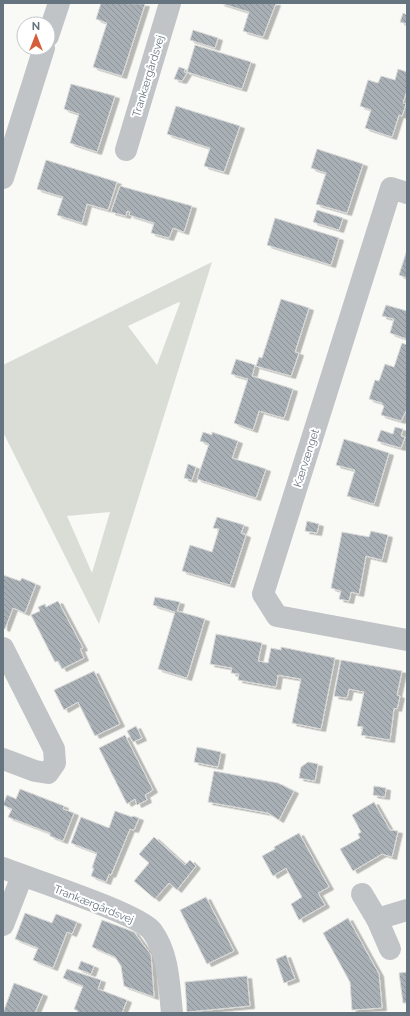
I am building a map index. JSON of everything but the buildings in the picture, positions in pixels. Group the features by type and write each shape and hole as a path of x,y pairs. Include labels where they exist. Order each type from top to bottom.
{"street":[{"path":"55,16 59,3"},
{"name":"Trankærgårdsvej","path":"126,150 170,3"},
{"path":"3,178 41,56"},
{"name":"Kærvænget","path":"407,193 391,188 263,594 277,616 407,640"},
{"path":"3,648 54,749 55,763 48,773 35,771 3,759"},
{"name":"Trankærgårdsvej","path":"3,925 13,872 112,909 134,919 151,930 159,944 166,962 172,1013"},
{"path":"362,894 377,919 390,950"},
{"path":"377,919 407,910"}],"shaded area":[{"path":"212,262 99,624 3,432 3,365","holes":["179,302 180,303 157,365 128,326","110,512 92,573 67,516"]}]}
